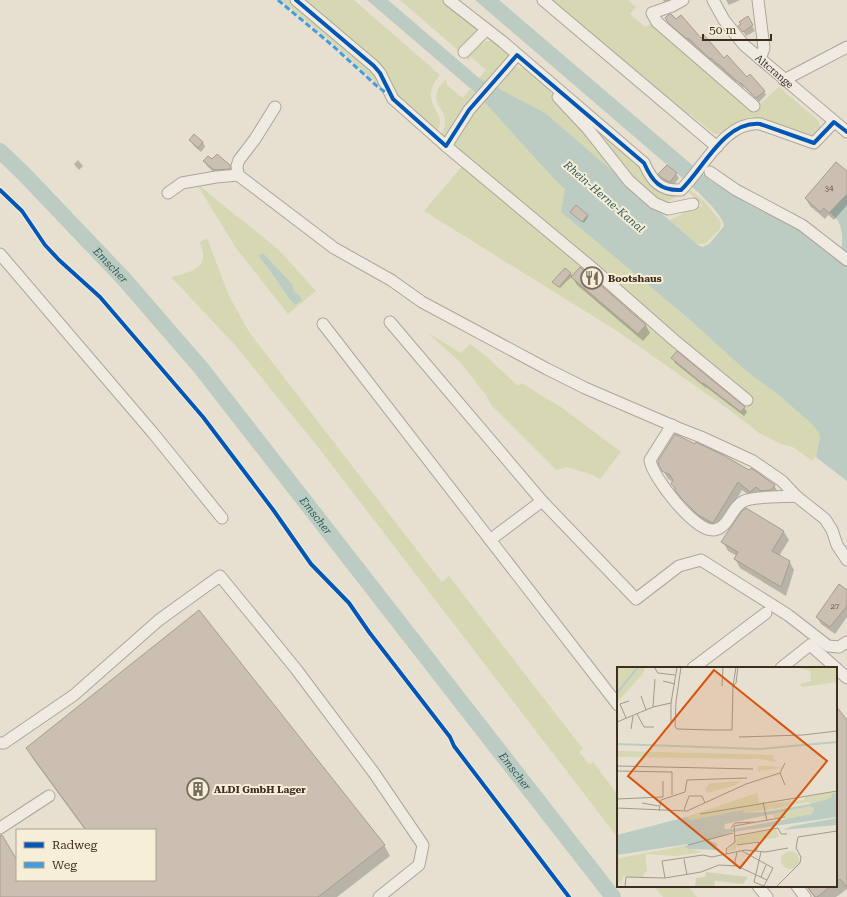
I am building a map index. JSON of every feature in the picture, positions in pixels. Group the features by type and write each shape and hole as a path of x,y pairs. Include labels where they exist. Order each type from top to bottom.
{"street":[{"path":"296,0 374,66 380,74 393,99 552,236 591,267 674,340 747,400"},
{"path":"449,0 518,55 644,163 649,176 661,187 671,191 681,190 704,171 725,137 740,127 751,124 760,124 814,143 834,122"},
{"path":"543,0 717,148"},
{"path":"683,0 672,6 652,13 657,22 754,106"},
{"name":"Altcrange","path":"713,0 724,20 744,45 847,132"},
{"path":"758,0 764,48 760,59"},
{"path":"464,52 486,30"},
{"path":"784,80 847,47"},
{"path":"446,146 469,110 493,81 518,55"},
{"path":"551,83 555,94 588,129 629,181 654,203 662,208 668,209 692,204"},
{"path":"238,175 240,160 255,140 274,107"},
{"path":"704,171 802,225 843,257"},
{"path":"168,194 182,183 238,175 334,248 390,280 422,302 585,388 702,437 753,461 782,481 796,496 825,519 832,530 837,545 847,560"},
{"path":"0,254 153,433 222,518"},
{"path":"390,322 542,501 636,599 679,566 701,560 788,615 828,646 839,647 847,642"},
{"path":"323,324 617,704"},
{"path":"672,425 650,460 651,467 664,488 690,518 704,529 714,530 722,526 736,506 743,501 750,499 796,496"},
{"path":"490,540 542,501"},
{"path":"1,744 74,695 159,620 220,576 296,669 374,773 423,845 420,865 379,897"},
{"path":"694,667 766,613"},
{"path":"782,667 810,645 835,667"},
{"path":"837,669 847,678"},
{"path":"0,828 49,796"},
{"path":"759,887 767,897"},
{"path":"798,887 805,897"}],"green space":[{"path":"281,0 292,0 374,70 384,90 335,45"},
{"path":"300,0 354,0 440,75 433,85 431,94 432,101 440,120 435,134 407,109 388,83"},
{"path":"400,0 446,0 476,26 474,37 460,52"},
{"path":"548,0 628,0 636,7 630,14 645,27 652,23 754,109 779,87 818,120 821,129 813,136 809,136 753,118 740,121 723,133 715,134 690,114 688,116"},
{"path":"488,41 497,41 509,54 488,83 479,78 486,70 471,57 469,60 465,57 479,44"},
{"path":"516,67 527,69 542,80 552,94 585,130 632,188 494,87 510,68"},
{"path":"446,79 447,85 463,98 470,89 478,95 554,179 565,189 568,218 690,320 746,371 776,393 811,423 819,433 820,437 816,456 812,461 793,447 781,444 759,433 731,411 617,331 424,211 464,164 454,146 462,128 444,138 440,137 444,129 445,122 436,98 438,88"},
{"path":"555,91 680,195 663,204 630,180"},
{"path":"199,185 278,249 316,291 288,314 236,248 198,186","holes":["264,254 293,285 293,290 300,302 296,305 291,301 267,268"]},
{"path":"689,189 704,201 721,222 720,229 705,244 697,244 669,220 679,216 686,209 703,206 687,191"},
{"path":"207,238 229,296 249,332 433,571 442,582 449,576 583,749 579,752 589,764 593,762 617,794 617,837 318,447 234,344 171,277 186,273 199,266 202,262 203,256 200,242"},
{"path":"428,333 461,353 470,344 487,357 518,386 521,383 561,407 621,452 600,479 593,475 567,467 556,470 491,405 486,395 460,362"},
{"path":"655,887 689,887 697,897 663,897"}],"water":[{"name":"Rhein-Herne-Kanal","path":"367,0 388,0 479,78 545,113 702,247 709,244 724,226 713,207 680,176 475,0 499,0 711,181 748,204 807,234 836,258 839,255 842,246 840,225 837,219 824,208 847,181 847,481 817,458 816,456 820,437 819,433 811,423 776,393 746,371 690,320 561,212 565,189 554,179 478,95"},
{"path":"264,254 293,285 294,292 300,296 302,300 296,305 291,301 259,256"}],"building":[{"path":"669,14 676,19 681,15 701,38 704,35 724,58 727,55 747,77 750,74 765,91 756,98 741,83 740,84 688,38 687,39 669,24 665,18"},
{"path":"748,16 753,25 743,32 738,26 741,24 739,22"},
{"path":"194,134 203,142 198,148 189,140"},
{"path":"217,154 230,165 230,169 214,170 203,161 208,156 212,159"},
{"path":"836,162 847,171 847,194 829,213 824,208 820,212 805,198"},
{"path":"667,165 677,173 670,182 658,174"},
{"path":"576,205 588,215 582,222 570,212"},
{"path":"580,267 646,325 638,334 571,277"},
{"path":"565,268 571,273 559,287 552,282"},
{"path":"677,351 745,407 741,412 671,358"},
{"path":"675,434 725,456 749,470 751,468 775,485 771,490 761,491 756,487 750,492 738,482 713,523 711,522 698,515 681,498 671,484 673,480 670,475 662,471 659,465 658,461"},
{"path":"746,508 784,531 772,551 790,561 781,587 734,559 738,552 721,542 741,512"},
{"path":"839,584 847,590 847,606 830,627 816,617"},
{"name":"ALDI GmbH Lager","path":"199,610 385,845 318,897 0,897 0,835 2,835 16,858 16,881 156,881 156,829 85,829 26,748"},
{"path":"837,707 847,720 847,887 840,879 837,881"},
{"path":"808,887 830,887 817,897 815,897"}],"waterway":[{"name":"Emscher","path":"0,151 24,174 124,279 201,368 613,897"}],"marked path":[{"path":"278,0 388,94"}],"cycle path":[{"path":"296,0 374,66 380,73 393,99 446,146 469,110 517,55 644,163 654,180 662,187 667,189 681,190 725,138 736,130 747,125 760,124 814,143 834,122 847,132"},
{"path":"0,190 22,211 45,245 59,260 100,297 203,417 274,511 311,564 349,603 369,632 450,737 454,746 569,897"}],"place":[{"name":"Bootshaus","path":"592,278"},
{"name":"ALDI GmbH Lager","path":"198,789"}]}
